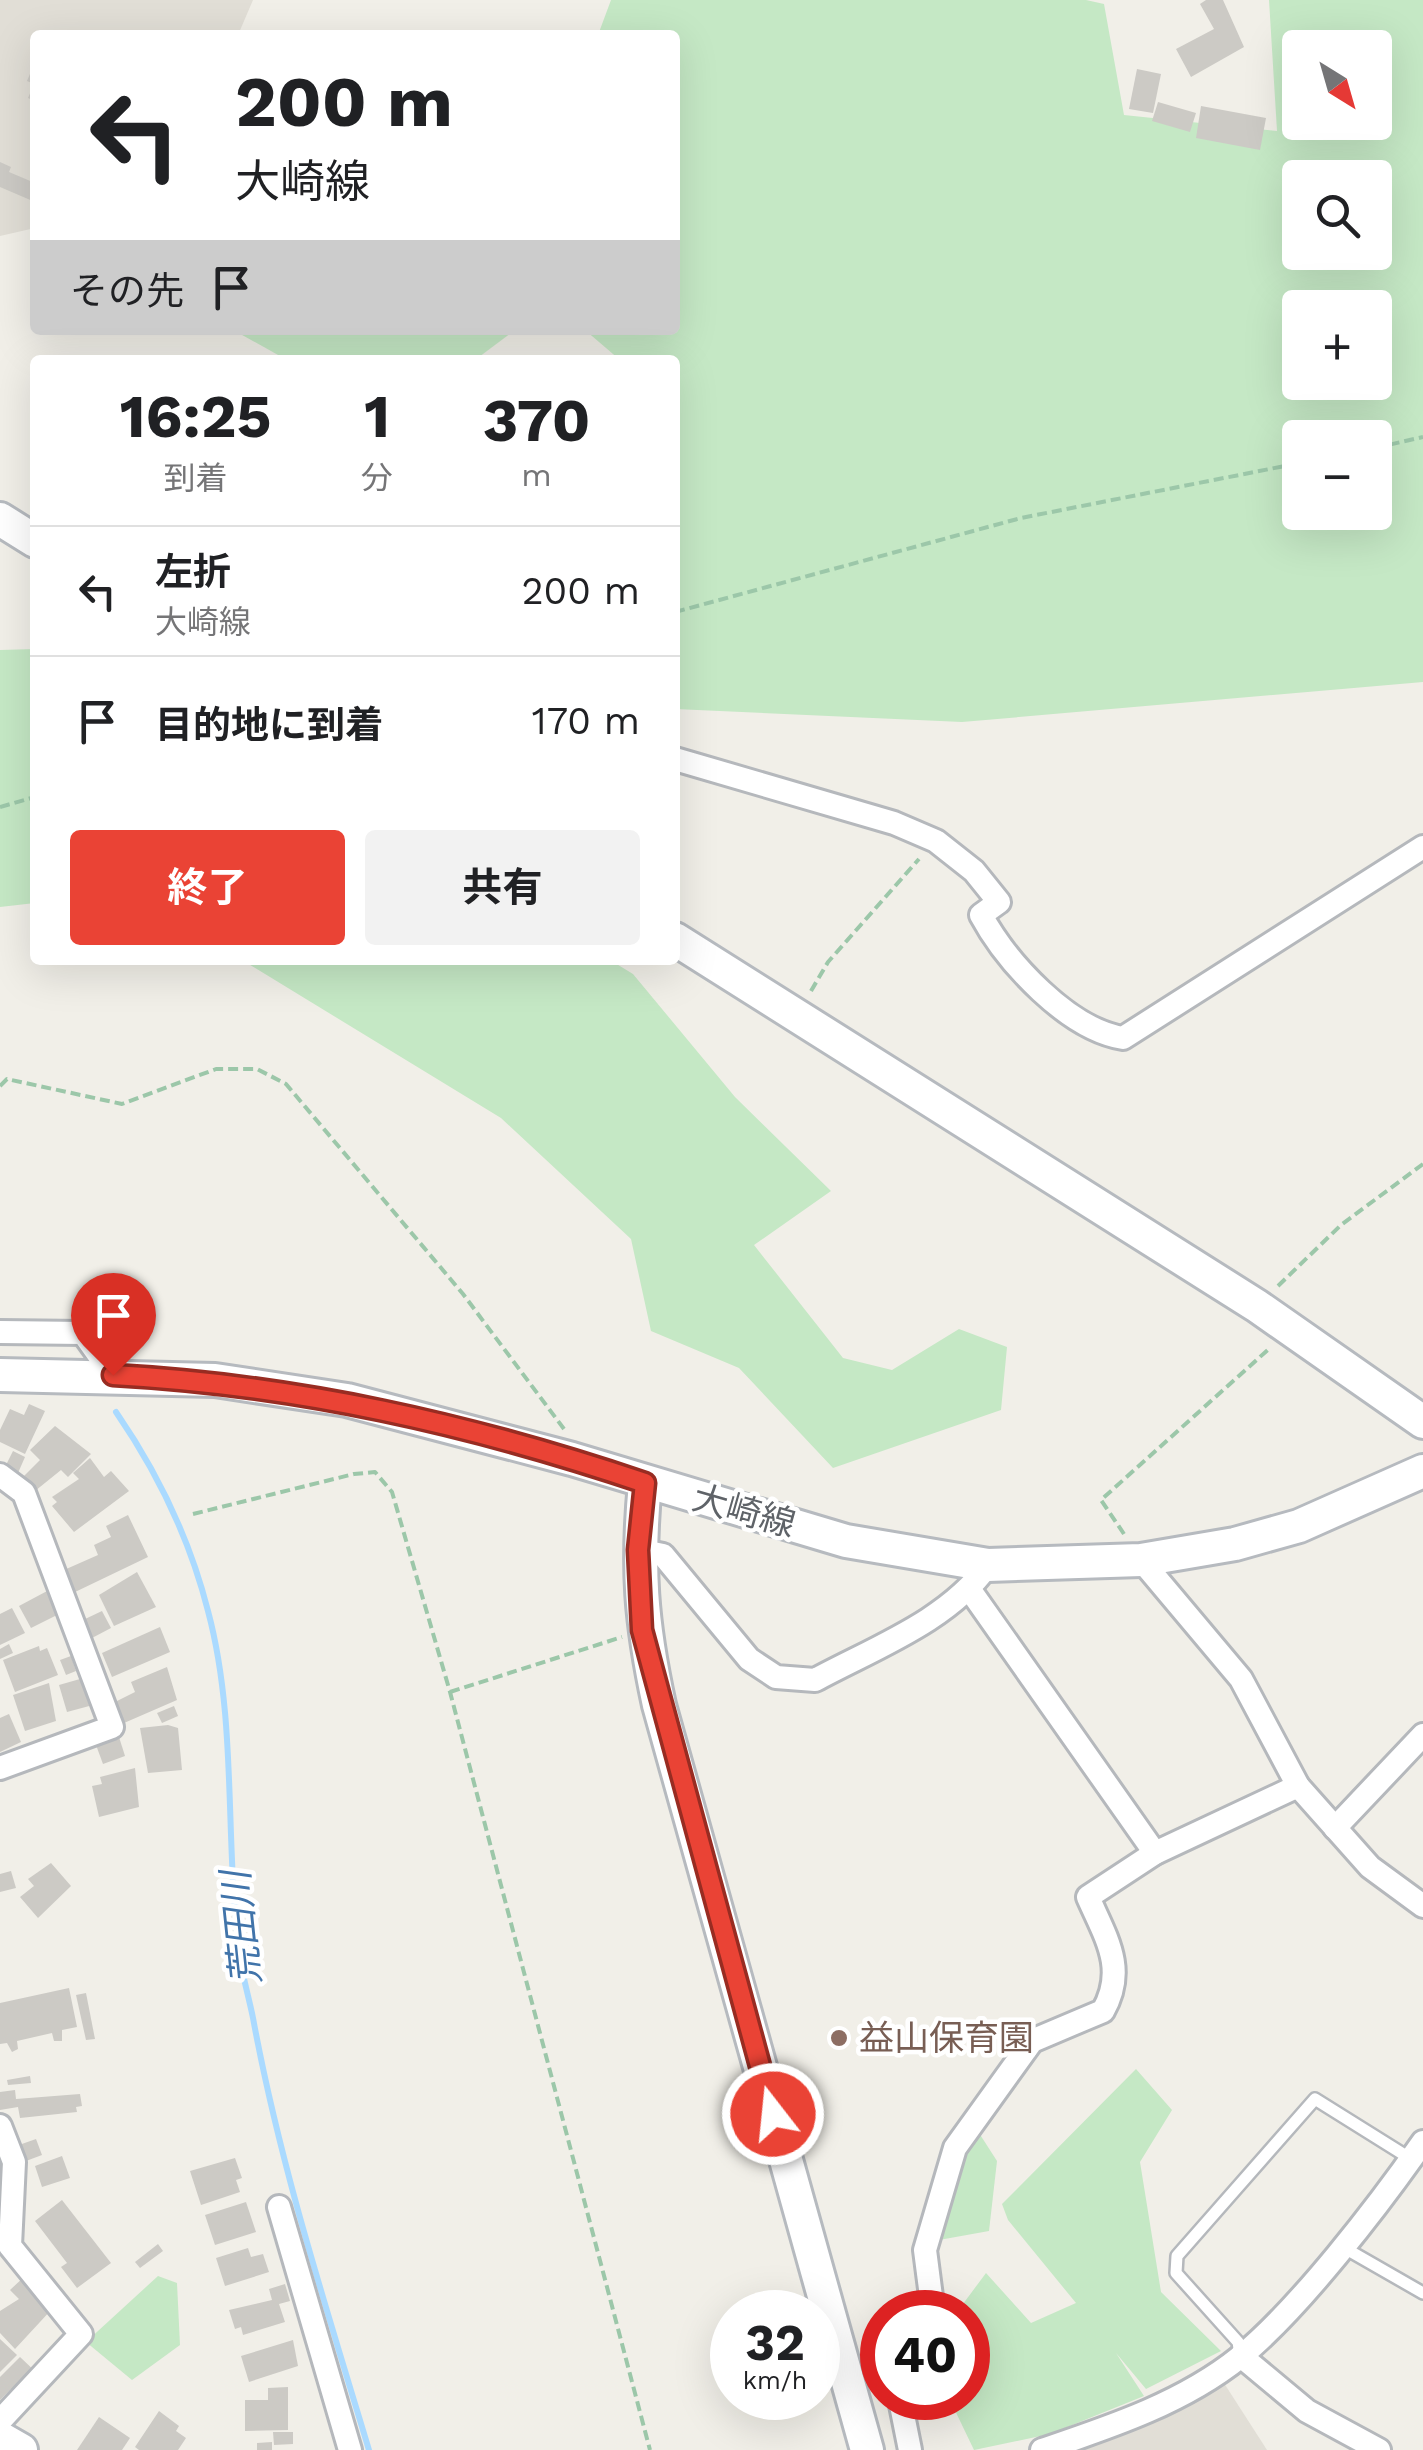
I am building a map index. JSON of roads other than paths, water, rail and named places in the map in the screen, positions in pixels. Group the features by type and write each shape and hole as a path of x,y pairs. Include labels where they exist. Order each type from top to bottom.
{"street":[{"path":"0,519 30,538"},
{"path":"680,760 894,823 936,841 964,862 999,902 981,915 999,947 1029,980 1101,1035 1123,1038 1423,846"},
{"path":"680,942 1257,1306 1423,1422"},
{"path":"0,1332 83,1333 113,1375"},
{"name":"大崎線","path":"0,1375 216,1380 347,1400 572,1459 979,1577 1141,1560 1235,1544 1299,1526 1423,1470"},
{"path":"0,1475 24,1493 112,1727 0,1768"},
{"path":"645,1483 638,1550 642,1630 659,1705 868,2450"},
{"path":"638,1550 663,1555 749,1659 776,1677 797,1681 814,1680 936,1615 979,1577 1155,1853"},
{"path":"1141,1560 1241,1679 1298,1786 1370,1868 1423,1906"},
{"path":"1335,1828 1423,1734"},
{"path":"930,2290 925,2250 942,2178 955,2148 1032,2041 1103,2011 1117,1984 1115,1966 1088,1898 1155,1853 1298,1786"},
{"path":"0,2126 14,2162 10,2246 81,2334 0,2421"},
{"path":"1042,2450 1127,2422 1201,2383 1241,2356 1341,2246 1417,2151"},
{"path":"279,2206 350,2450"},
{"path":"1241,2356 1307,2410 1380,2450"},
{"path":"904,2420 910,2450"},
{"path":"0,2438 21,2450"}],"lane":[{"path":"1241,2356 1238,2342 1176,2273 1177,2256 1315,2098 1417,2151"},
{"path":"1341,2246 1423,2293"}],"waterway":[{"name":"荒田川","path":"116,1412 171,1508 208,1611 223,1696 241,1966 290,2182 369,2450"}],"place":[{"name":"益山保育園","path":"839,2038"}]}
